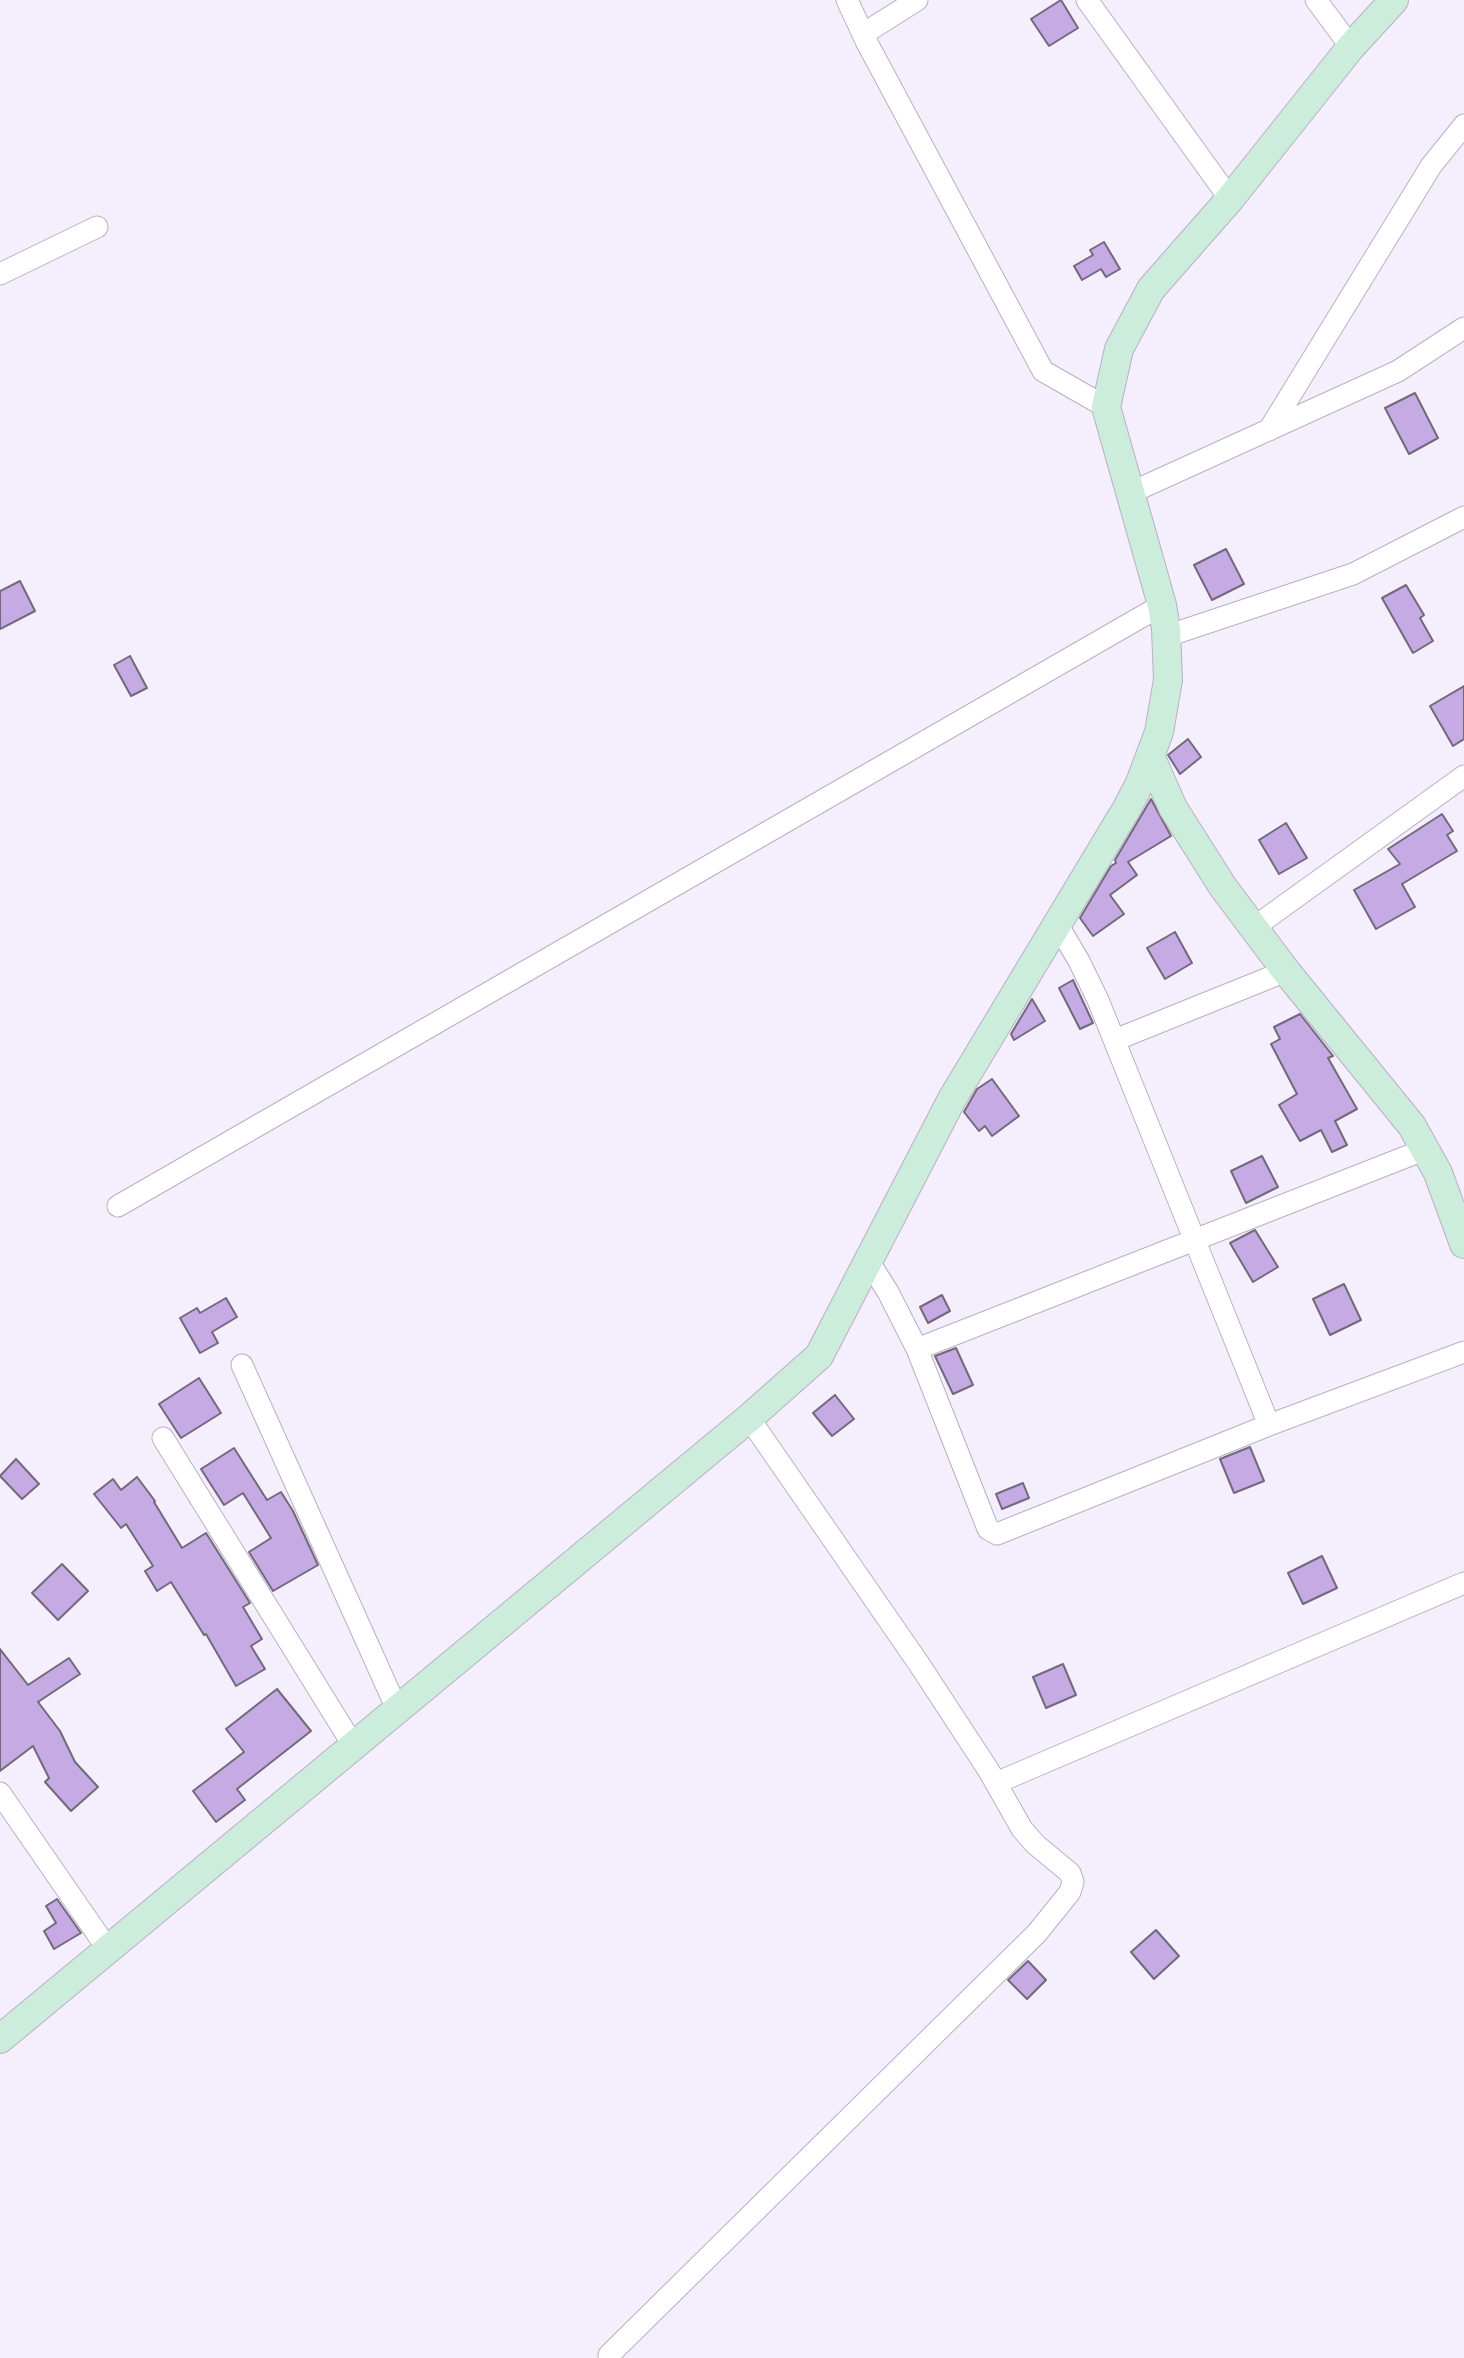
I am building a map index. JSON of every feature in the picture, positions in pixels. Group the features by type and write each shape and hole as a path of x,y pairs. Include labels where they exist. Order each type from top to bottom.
{"street":[{"path":"847,0 1043,371 1106,407"},
{"path":"863,34 917,0"},
{"path":"1087,0 1230,199"},
{"path":"1316,0 1351,47"},
{"path":"0,2039 749,1418 819,1356 952,1099 1127,807 1151,758 1165,705 1168,680 1167,636 1162,605 1106,407 1119,349 1151,289 1230,199 1351,47 1394,0"},
{"path":"1269,430 1432,166 1464,125"},
{"path":"0,274 97,227"},
{"path":"1129,494 1398,371 1464,328"},
{"path":"1167,636 1353,574 1464,517"},
{"path":"118,1206 1162,605"},
{"path":"1151,758 1162,786 1186,830 1223,887 1286,971 1396,1105 1426,1149 1438,1173 1464,1244"},
{"path":"1253,928 1464,776"},
{"path":"1057,924 1089,980 1115,1040 1269,1425"},
{"path":"1115,1040 1286,971"},
{"path":"917,1349 1426,1149"},
{"path":"869,1262 880,1277 917,1349 988,1529 997,1535 1269,1425 1464,1352"},
{"path":"242,1365 397,1709"},
{"path":"609,2354 1037,1933 1070,1892 1073,1882 1069,1873 1022,1829 996,1783 919,1664 749,1418"},
{"path":"163,1438 353,1745"},
{"path":"996,1783 1464,1583"},
{"path":"0,1793 107,1948"}],"building":[{"path":"1061,0 1078,28 1049,46 1031,19"},
{"path":"1104,242 1120,269 1106,277 1101,269 1082,280 1074,266 1093,255 1090,250"},
{"path":"1415,393 1438,438 1409,454 1385,408"},
{"path":"1226,549 1244,584 1212,600 1194,565"},
{"path":"20,581 35,611 0,629 0,591"},
{"path":"1406,585 1424,615 1420,618 1433,641 1413,653 1382,598"},
{"path":"130,656 147,688 131,696 114,665"},
{"path":"1464,686 1464,739 1453,746 1430,706"},
{"path":"1188,739 1201,757 1180,774 1168,755"},
{"path":"1151,799 1171,836 1128,862 1137,875 1110,895 1124,914 1093,936 1080,918 1111,866 1116,863 1115,860"},
{"path":"1442,814 1453,831 1447,835 1457,851 1402,884 1415,907 1376,929 1354,890 1400,864 1388,849"},
{"path":"1286,823 1307,858 1279,874 1259,840"},
{"path":"1175,932 1192,963 1165,979 1147,948"},
{"path":"1073,980 1093,1023 1080,1029 1059,988"},
{"path":"1032,999 1045,1021 1014,1040 1011,1034"},
{"path":"1300,1014 1333,1056 1328,1058 1357,1109 1335,1121 1347,1145 1332,1152 1321,1130 1300,1141 1279,1105 1297,1094 1271,1044 1280,1039 1274,1027"},
{"path":"992,1079 1019,1116 992,1136 985,1126 979,1131 964,1112 977,1089"},
{"path":"1262,1156 1278,1187 1246,1203 1231,1171"},
{"path":"1255,1230 1278,1267 1253,1282 1230,1243"},
{"path":"1344,1284 1361,1320 1330,1335 1313,1299"},
{"path":"942,1295 950,1311 928,1323 920,1307"},
{"path":"226,1298 237,1317 212,1332 218,1343 200,1353 180,1318 197,1308 200,1313"},
{"path":"956,1348 973,1385 953,1394 935,1356"},
{"path":"199,1378 221,1413 181,1438 159,1404"},
{"path":"835,1395 854,1419 832,1436 813,1413"},
{"path":"1250,1447 1264,1481 1234,1493 1220,1459"},
{"path":"234,1448 267,1500 281,1492 293,1511 318,1565 273,1591 249,1552 271,1538 243,1493 224,1505 201,1469"},
{"path":"16,1459 39,1484 22,1499 0,1476"},
{"path":"137,1477 155,1501 182,1548 206,1533 250,1603 243,1607 262,1639 251,1646 265,1669 236,1686 206,1634 204,1635 171,1582 157,1591 145,1571 153,1566 126,1524 121,1528 94,1494 113,1479 121,1490"},
{"path":"1023,1483 1029,1498 1002,1509 996,1494"},
{"path":"1322,1556 1337,1588 1303,1604 1288,1573"},
{"path":"62,1564 88,1591 58,1620 32,1593"},
{"path":"0,1649 28,1685 69,1658 80,1674 38,1702 60,1731 75,1762 98,1787 71,1811 45,1782 49,1778 33,1746 0,1771"},
{"path":"1063,1664 1076,1695 1046,1708 1033,1677"},
{"path":"277,1689 311,1731 237,1789 245,1800 216,1822 193,1791 244,1752 226,1729"},
{"path":"57,1899 81,1933 54,1949 44,1931 56,1923 46,1906"},
{"path":"1156,1930 1179,1956 1154,1979 1131,1952"},
{"path":"1028,1961 1046,1980 1027,1999 1008,1980"}]}
